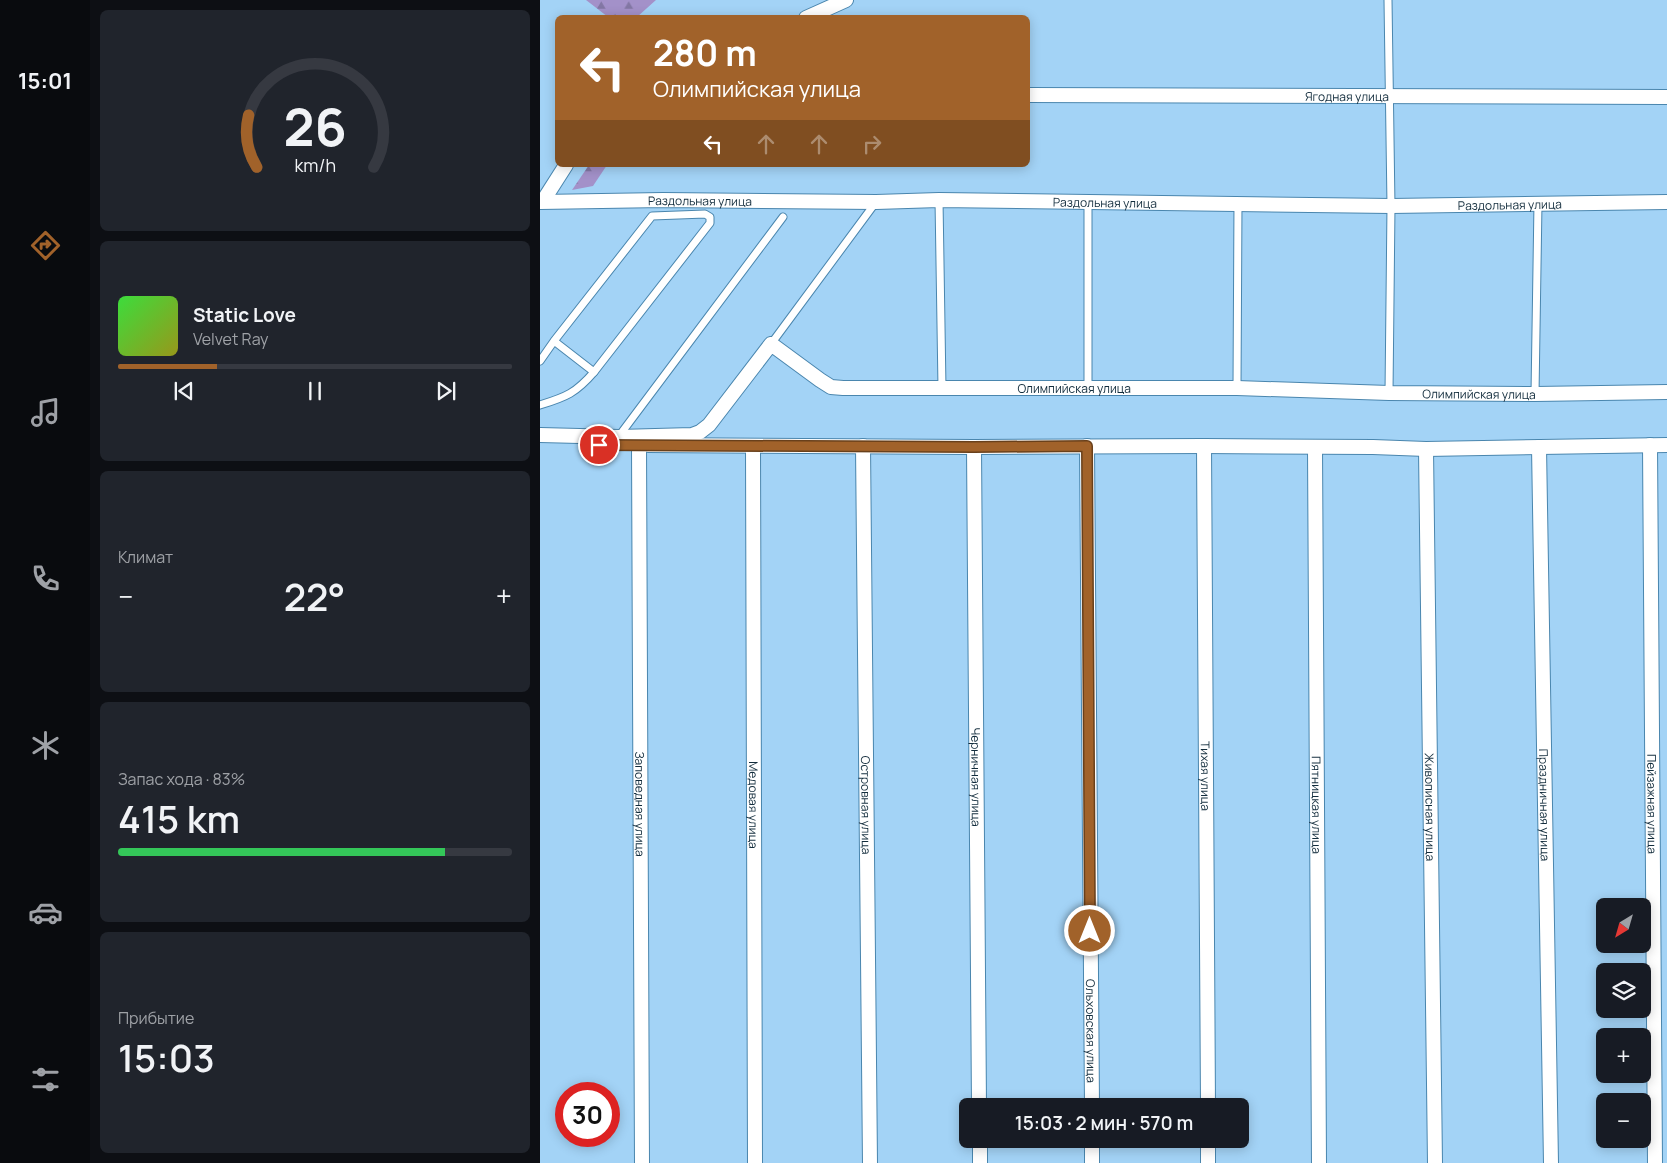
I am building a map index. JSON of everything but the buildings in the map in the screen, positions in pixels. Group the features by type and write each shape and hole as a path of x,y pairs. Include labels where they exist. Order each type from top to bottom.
{"street":[{"path":"813,15 846,0"},
{"name":"Ягодная улица","path":"1030,95 1667,97"},
{"path":"542,201 565,167"},
{"name":"Раздольная улица","path":"542,201 876,202 939,200 1391,206 1667,202"},
{"path":"540,436 683,436 700,432 709,425 771,344"},
{"name":"Олимпийская улица","path":"771,344 831,387 843,388 1237,388 1389,393 1536,394 1667,392"},
{"path":"540,444 974,447 1204,446 1426,449 1667,445"},
{"name":"Заповедная улица","path":"639,445 642,1163"},
{"name":"Пейзажная улица","path":"1650,445 1655,1163"},
{"name":"Медовая улица","path":"753,446 756,1163"},
{"name":"Островная улица","path":"863,446 870,1163"},
{"name":"Ольховская улица","path":"1087,446 1092,1098"},
{"name":"Тихая улица","path":"1204,446 1208,1098"},
{"name":"Черничная улица","path":"974,447 979,1098"},
{"name":"Пятницкая улица","path":"1315,447 1319,1163"},
{"name":"Праздничная улица","path":"1539,447 1551,1163"},
{"name":"Живописная улица","path":"1426,449 1434,1163"},
{"path":"980,1148 980,1163"},
{"path":"1092,1148 1092,1163"},
{"path":"1208,1148 1208,1163"}],"lane":[{"path":"1388,0 1391,206 1389,393"},
{"path":"939,200 942,388"},
{"path":"771,344 876,202"},
{"path":"1088,203 1088,388"},
{"path":"1237,388 1238,203"},
{"path":"1536,394 1538,204"},
{"path":"540,361 652,216 708,215 710,217 710,223 594,372 572,393 540,405"},
{"path":"619,437 783,217"},
{"path":"554,341 594,372"}],"green space":[{"path":"586,0 656,0 639,15 605,15"},
{"path":"588,167 606,167 593,186 572,190"}],"route":[{"path":"599,445 1087,446 1090,931"}]}
